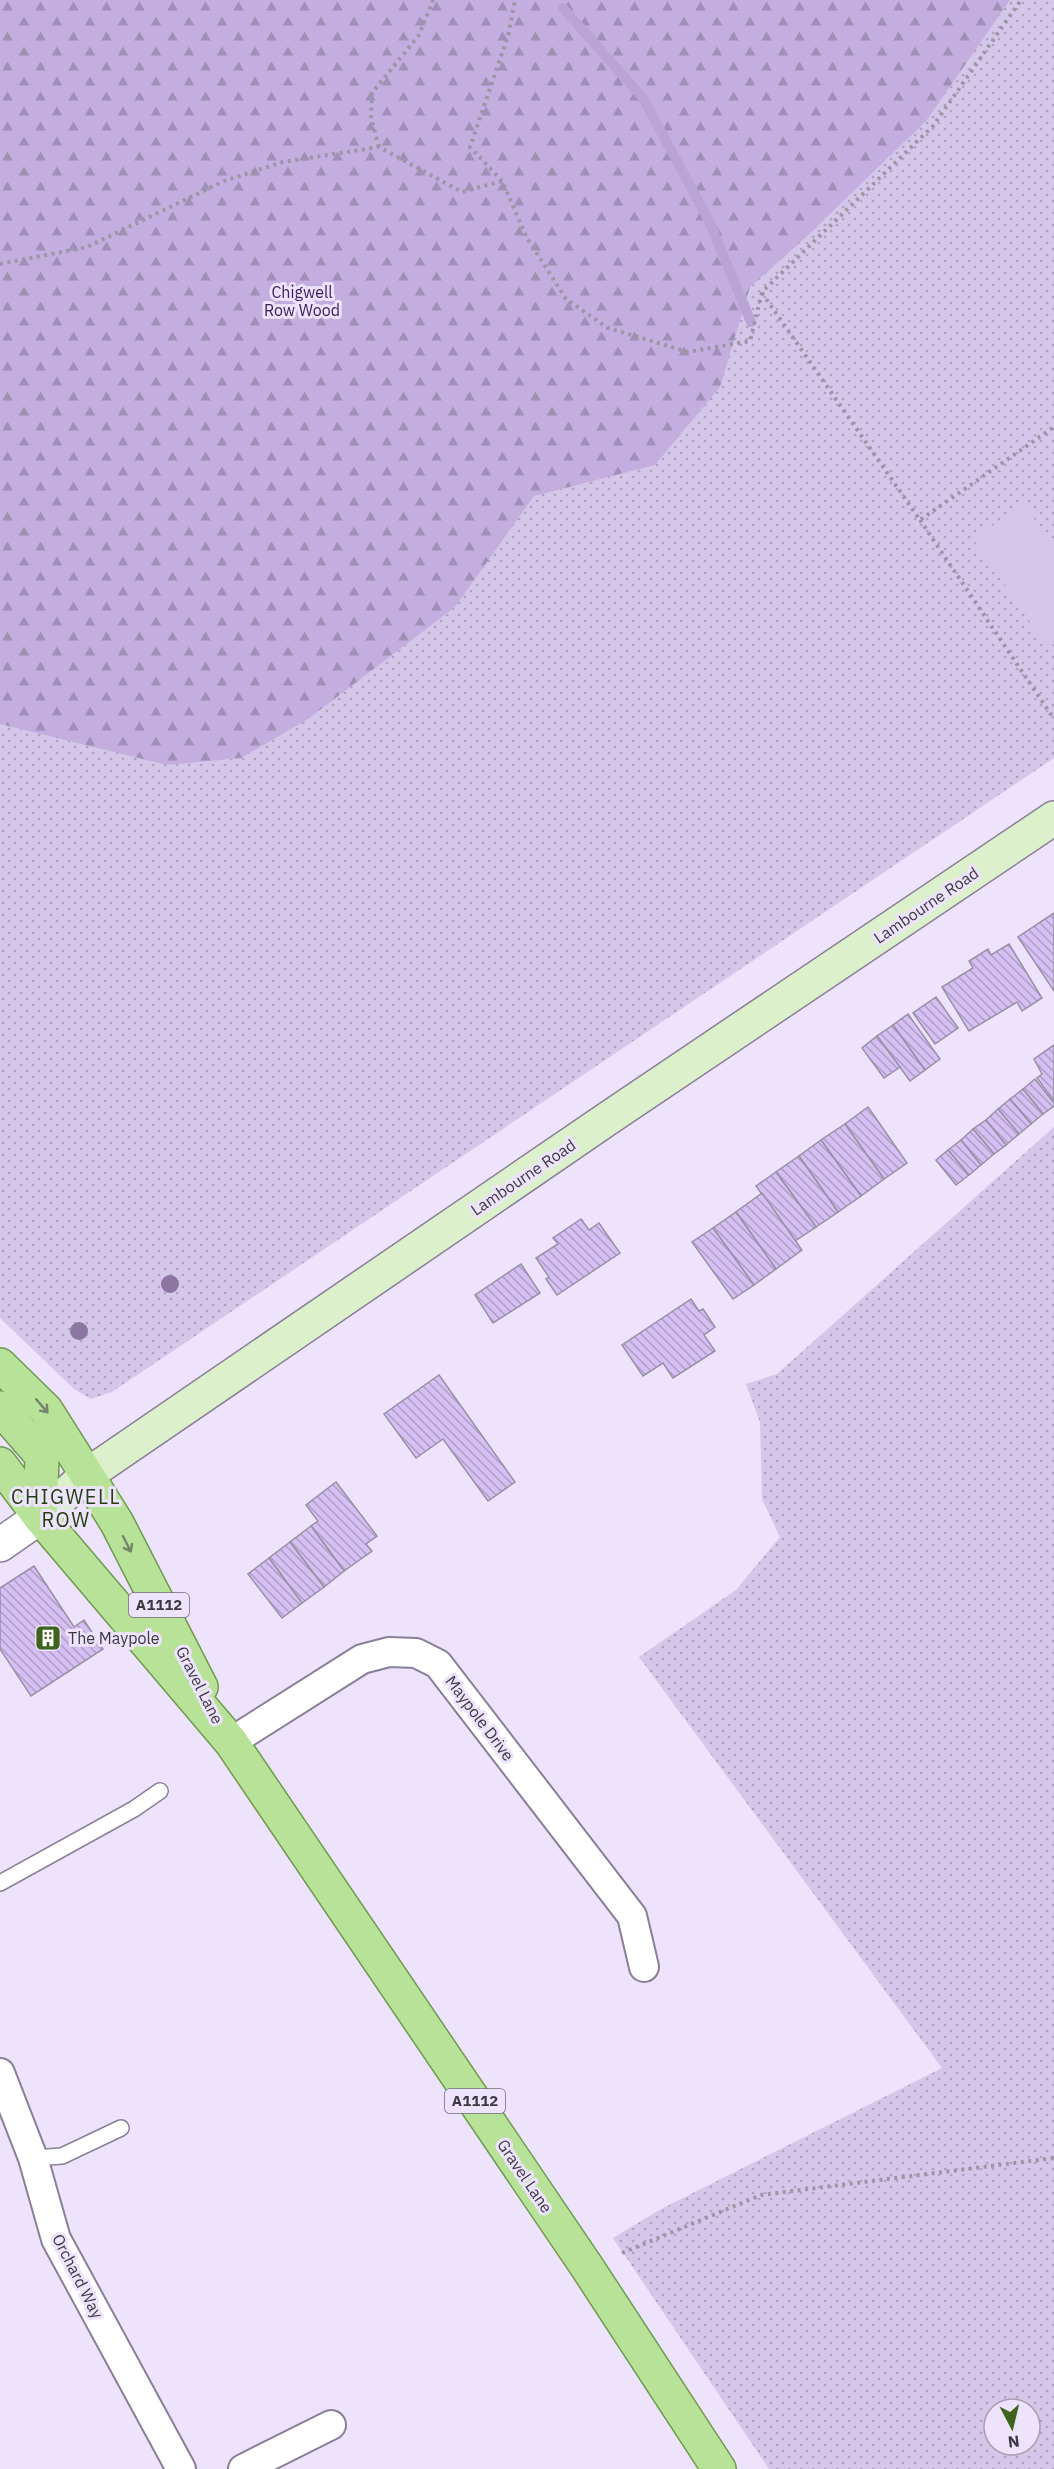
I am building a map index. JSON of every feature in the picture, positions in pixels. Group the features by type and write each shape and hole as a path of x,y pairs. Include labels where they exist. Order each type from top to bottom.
{"main road":[{"name":"Lambourne Road","path":"40,1517 87,1475 1054,818"},
{"name":"A1112","path":"0,1365 46,1410 87,1475"},
{"path":"0,1408 42,1456 40,1517"},
{"name":"A1112","path":"0,1464 40,1517"},
{"name":"Gravel Lane","path":"87,1475 117,1523 229,1739"},
{"name":"Gravel Lane","path":"40,1517 229,1739 587,2267 719,2469"}],"street":[{"name":"Lambourne Road","path":"0,1545 40,1517"},
{"name":"Maypole Drive","path":"229,1739 362,1659 389,1652 416,1653 438,1664 632,1916 644,1967"},
{"name":"Orchard Way","path":"0,2073 33,2158 56,2239 181,2469"},
{"path":"243,2469 331,2425"}],"lane":[{"path":"0,1883 134,1809 160,1791"},
{"path":"33,2158 62,2156 121,2128"}],"path":[{"path":"379,147 371,118 372,93 419,35 433,0"},
{"path":"515,0 508,36 470,147 502,181 527,238 566,299 608,327 688,352 750,341 762,292 933,126 1021,0"},
{"path":"0,264 87,247 224,181 273,165 379,147 462,192 502,181"},
{"path":"762,292 1054,719"},
{"path":"920,520 1054,428"},
{"path":"587,2267 761,2195 1054,2158"}],"green space":[{"path":"0,0 1054,0 1054,758 112,1392 91,1399 74,1389 0,1318"},
{"name":"Chigwell Row Wood","path":"0,0 1010,0 926,121 803,240 750,287 720,387 655,465 534,496 455,607 308,719 241,758 167,765 0,724"},
{"path":"1024,504 1054,548 1054,644 1048,648 973,539"},
{"path":"1054,1127 1054,2469 769,2469 613,2238 661,2209 942,2068 639,1657 736,1590 780,1537 762,1499 760,1422 746,1384 777,1374"}],"building":[{"path":"1054,913 1054,991 1018,937"},
{"path":"1009,944 1042,998 1022,1011 1017,1002 969,1031 942,987 973,968 969,961 988,949 991,955"},
{"path":"936,997 958,1028 935,1044 913,1013"},
{"path":"908,1014 940,1059 925,1070 893,1025"},
{"path":"893,1025 925,1070 910,1081 877,1036"},
{"path":"877,1036 900,1067 884,1078 862,1048"},
{"path":"1054,1045 1054,1101 1037,1078 1042,1074 1034,1059"},
{"path":"1035,1079 1054,1103 1054,1106 1043,1114 1023,1089"},
{"path":"1023,1089 1043,1114 1031,1124 1010,1099"},
{"path":"1010,1099 1031,1124 1019,1134 998,1109"},
{"path":"868,1107 907,1163 884,1179 845,1124"},
{"path":"998,1109 1019,1134 1006,1145 986,1120"},
{"path":"986,1120 1006,1145 994,1154 973,1129"},
{"path":"845,1124 884,1179 861,1196 821,1140"},
{"path":"973,1129 994,1154 981,1165 961,1140"},
{"path":"821,1140 861,1196 838,1212 799,1156"},
{"path":"961,1140 981,1165 969,1175 948,1150"},
{"path":"948,1150 969,1175 956,1185 936,1160"},
{"path":"799,1156 838,1212 816,1227 776,1172"},
{"path":"776,1172 816,1227 795,1241 756,1186"},
{"path":"762,1193 802,1250 776,1269 736,1212"},
{"path":"736,1212 776,1269 754,1285 713,1228"},
{"path":"581,1219 589,1230 599,1223 620,1253 557,1295 546,1279 549,1277 536,1258 558,1244 553,1238"},
{"path":"713,1228 754,1285 733,1299 692,1242"},
{"path":"521,1264 540,1293 493,1323 475,1295"},
{"path":"691,1299 699,1311 703,1309 715,1327 704,1335 715,1351 673,1378 663,1363 643,1376 622,1345"},
{"path":"439,1375 515,1482 488,1501 443,1439 416,1458 384,1414"},
{"path":"336,1482 377,1536 366,1544 372,1551 344,1571 311,1526 318,1521 306,1505"},
{"path":"311,1526 344,1571 324,1587 290,1542"},
{"path":"290,1542 324,1587 302,1603 269,1558"},
{"path":"269,1558 302,1603 282,1618 248,1574"},
{"name":"The Maypole","path":"34,1566 74,1627 84,1620 103,1649 31,1696 0,1649 0,1588"}],"waterway":[{"path":"563,8 643,98 709,221 751,322"}],"place":[{"name":"The Maypole","path":"48,1638"}],"district":[{"name":"CHIGWELL ROW","path":"66,1508"}]}
